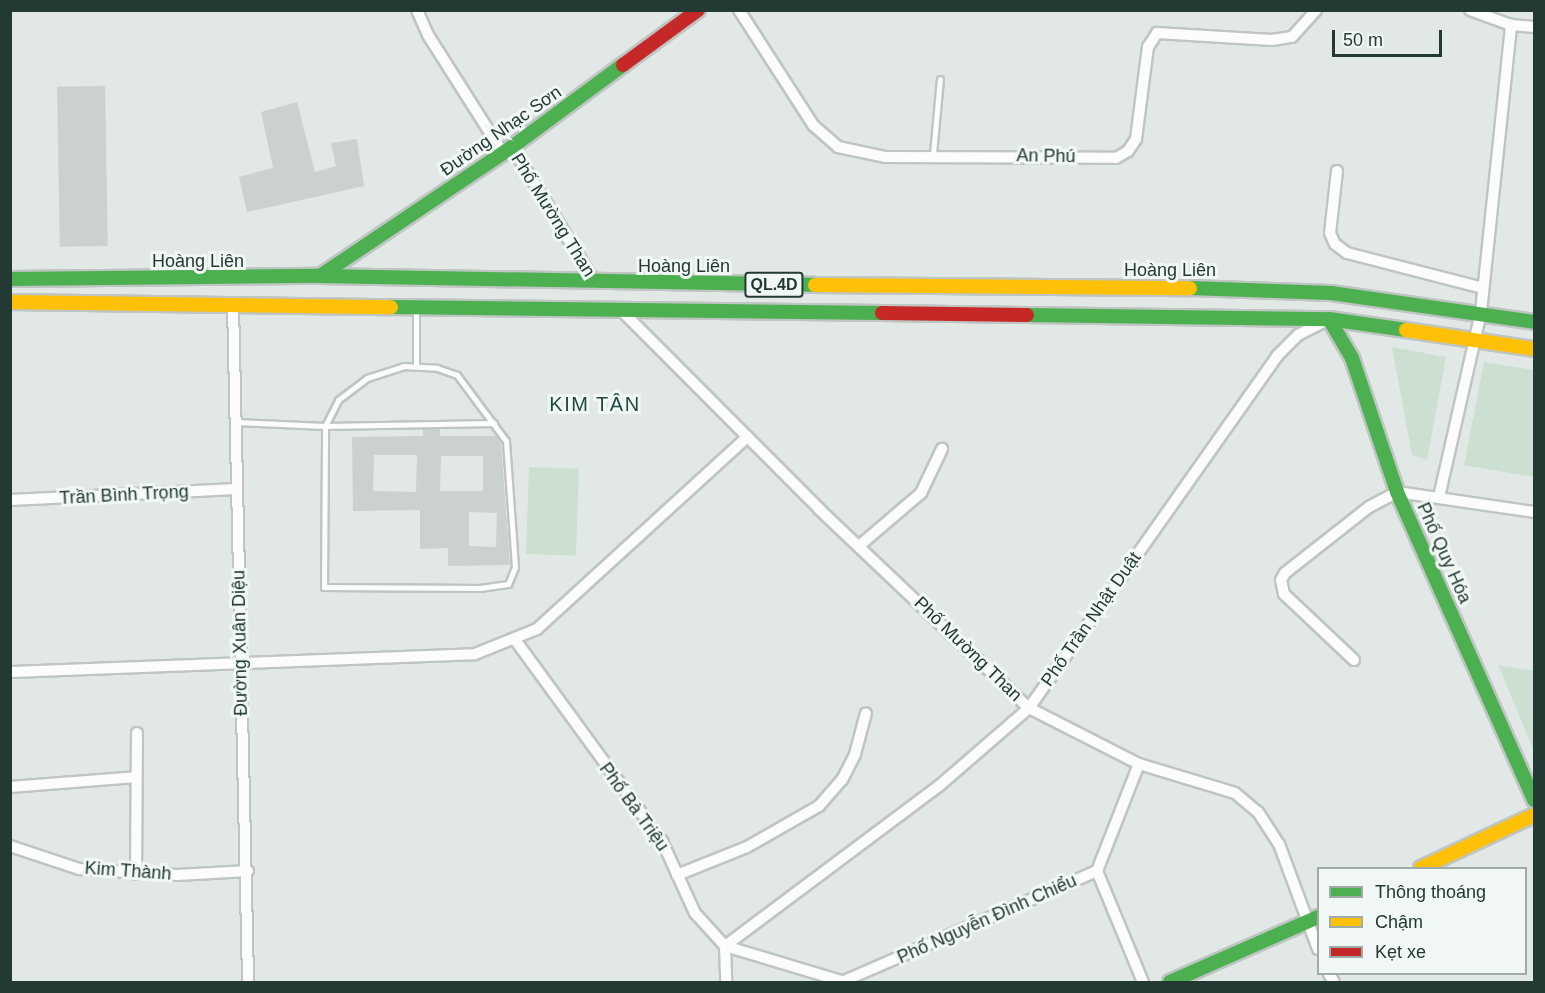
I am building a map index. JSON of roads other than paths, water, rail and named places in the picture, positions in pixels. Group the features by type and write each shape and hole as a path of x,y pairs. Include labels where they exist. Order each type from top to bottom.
{"main road":[{"name":"Đường Nhạc Sơn","path":"320,276 507,150 698,10"},
{"name":"Hoàng Liên","path":"10,279 232,279 320,276 595,283 1262,289 1332,293 1481,312 1534,322"},
{"path":"314,304 320,276"},
{"path":"232,279 233,303"},
{"path":"416,279 416,305"},
{"path":"595,283 618,307"},
{"path":"1329,319 1332,293"},
{"name":"QL.4D","path":"10,302 618,307 1329,319 1472,337 1534,349"},
{"name":"Phố Quy Hóa","path":"1329,319 1356,367 1397,492 1534,800"},
{"path":"1423,867 1534,815"},
{"path":"1170,982 1312,920"}],"street":[{"name":"Phố Mường Than","path":"417,10 428,35 595,283"},
{"name":"An Phú","path":"739,10 826,140 863,155 933,154 1116,158 1128,151 1136,139 1148,47 1157,33 1272,40 1292,37 1317,10"},
{"path":"1470,10 1511,25 1534,27"},
{"path":"1439,497 1472,337 1481,312 1511,25"},
{"path":"1337,171 1330,233 1335,244 1347,253 1484,288"},
{"name":"Đường Xuân Diệu","path":"233,303 240,660 248,871 248,982"},
{"name":"Phố Mường Than","path":"618,307 747,437 1029,708 1139,764 1216,785 1235,793 1258,812 1279,844 1312,920 1317,945"},
{"name":"Phố Trần Nhật Duật","path":"725,946 939,786 1029,708 1277,356 1298,335 1329,319"},
{"path":"10,672 240,660 475,654 516,640 537,629 747,437"},
{"path":"859,546 921,493 942,449"},
{"name":"Trần Bình Trọng","path":"10,500 237,489"},
{"path":"1354,660 1284,594 1281,580 1369,507 1397,492 1534,512"},
{"name":"Phố Bà Triệu","path":"516,640 662,841 695,913 725,946"},
{"path":"677,874 747,847 819,806 842,780 855,754 866,713"},
{"path":"136,874 137,733"},
{"name":"Phố Nguyễn Đình Chiểu","path":"1139,764 1097,871 1143,982"},
{"path":"10,787 136,777"},
{"name":"Kim Thành","path":"10,846 80,869 136,874 248,871"},
{"name":"Phố Nguyễn Đình Chiểu","path":"845,982 1097,871"},
{"path":"726,982 725,946 845,982"}],"lane":[{"path":"933,154 940,79"},
{"path":"416,305 416,366"},
{"path":"416,366 457,375 494,423 506,441 515,567 508,584 481,588 324,587 325,426 338,399 368,378 416,366"},
{"path":"236,422 325,426 494,423"}],"district":[{"name":"KIM TÂN","path":"595,404"}]}
